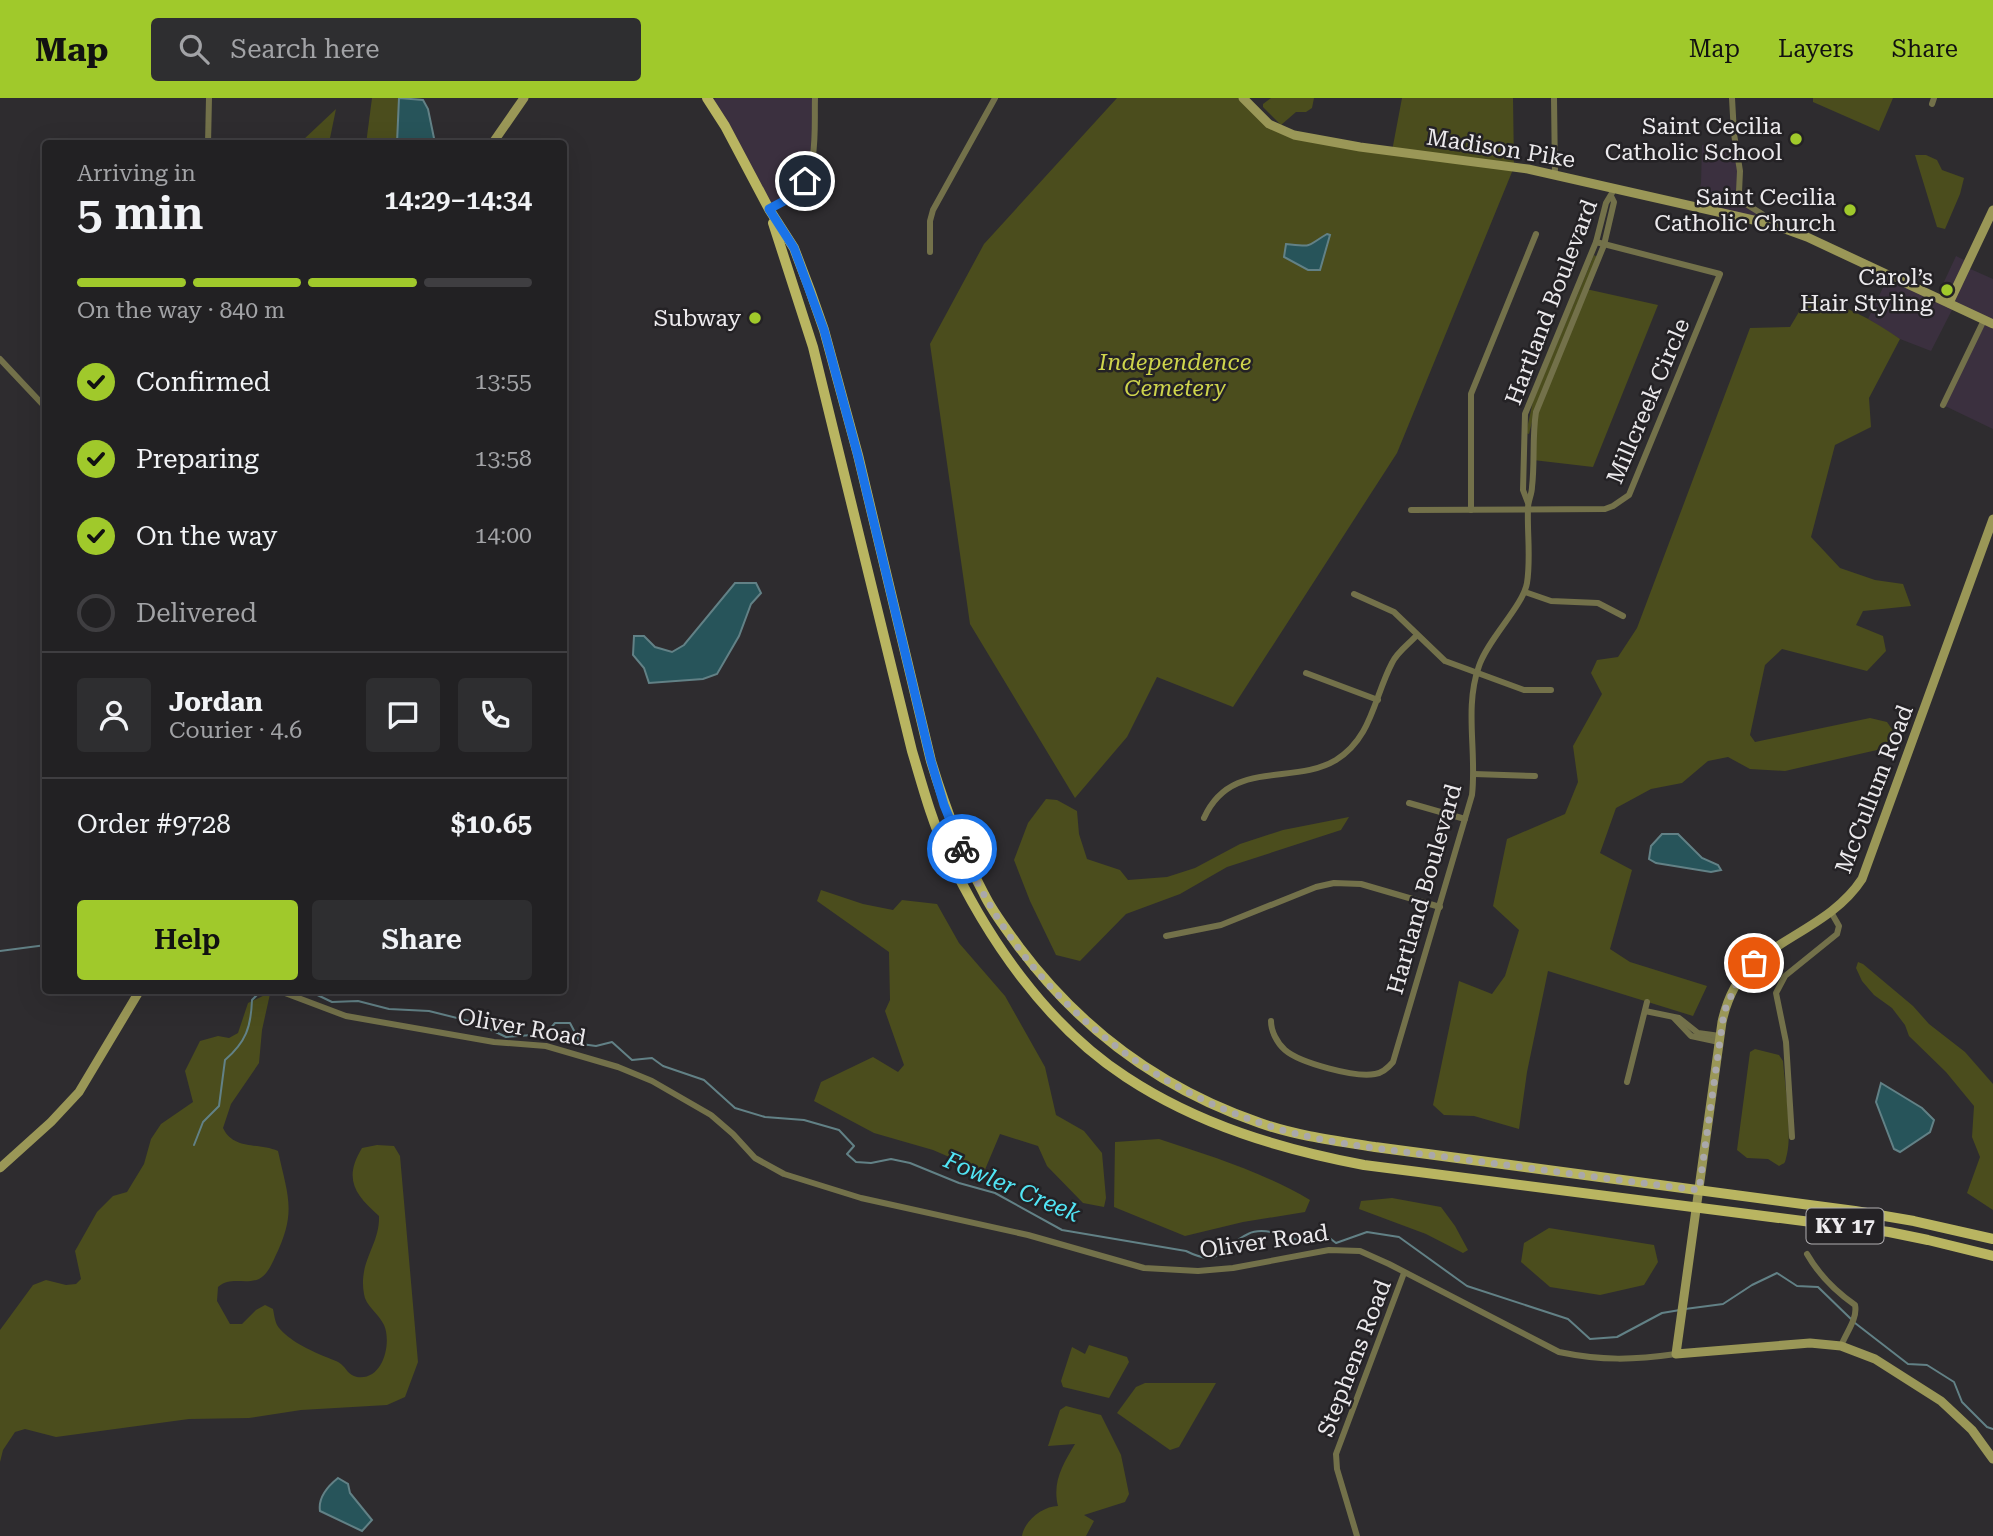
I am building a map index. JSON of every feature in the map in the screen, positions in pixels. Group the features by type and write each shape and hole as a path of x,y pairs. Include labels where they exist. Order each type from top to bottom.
{"main road":[{"name":"KY 17","path":"707,98 794,248 824,330 858,456 944,805 985,896 1009,933 1059,997 1094,1030 1129,1058 1165,1080 1260,1123 1306,1136 1855,1211 1993,1239"},
{"name":"KY 17","path":"769,209 813,347 912,751 945,850 992,935 1016,969 1069,1030 1125,1077 1162,1098 1251,1138 1308,1154 1378,1167 1889,1233 1993,1256"}],"street":[{"path":"208,140 209,98"},
{"path":"495,140 524,98"},
{"path":"769,209 797,194 805,181 811,163 815,98"},
{"path":"930,252 930,221 933,210 995,98"},
{"name":"Madison Pike","path":"1243,98 1269,124 1294,135 1555,175 1612,192 1760,221 1807,237 1988,322"},
{"path":"1554,98 1555,175"},
{"path":"1732,98 1740,172 1739,192 1746,204 1762,214 1760,221"},
{"name":"Hartland Boulevard","path":"1528,506 1523,490 1525,414 1596,242 1606,203 1612,192"},
{"name":"Hartland Boulevard","path":"1271,1021 1277,1038 1292,1054 1338,1071 1369,1075 1384,1071 1393,1062 1472,794 1474,775 1471,704 1477,672 1490,642 1525,592 1528,506 1532,490 1533,428 1536,412 1604,245 1614,202 1612,192"},
{"path":"1949,303 1993,210"},
{"path":"1471,510 1471,394 1536,234"},
{"name":"Millcreek Circle","path":"1411,510 1528,506 1605,509 1629,495 1720,274 1596,242"},
{"path":"1944,405 1988,322"},
{"path":"0,359 42,404"},
{"name":"McCullum Road","path":"1676,1354 1719,1039 1728,999 1744,972 1762,957 1831,912 1851,895 1868,869 1993,519"},
{"path":"1525,592 1551,601 1598,603 1623,616"},
{"path":"1354,594 1394,612 1445,661 1524,690 1551,690"},
{"path":"1203,818 1212,803 1244,780 1259,775 1316,768 1336,760 1360,738 1367,727 1393,660 1417,635"},
{"path":"1306,673 1378,700"},
{"path":"1474,775 1535,776"},
{"path":"1409,803 1465,819"},
{"path":"1166,936 1221,925 1316,887 1334,883 1361,884 1440,907"},
{"path":"1792,1137 1786,1042 1776,993 1784,976 1837,934 1839,926 1831,912"},
{"path":"0,1168 51,1122 79,1092 138,994"},
{"name":"Oliver Road","path":"288,994 346,1016 494,1042 546,1046 618,1067 652,1081 719,1120 764,1165 804,1181 885,1204 1007,1230 1136,1266 1198,1271 1342,1250 1370,1254 1559,1352 1587,1358 1629,1360 1810,1343 1841,1346 1875,1359 1941,1401 1972,1430 1993,1459"},
{"path":"1627,1082 1647,1002"},
{"path":"1645,1011 1679,1018 1698,1033 1719,1039"},
{"path":"1807,1254 1816,1270 1855,1305 1855,1318 1841,1346"},
{"name":"Stephens Road","path":"1357,1536 1336,1469 1336,1454 1404,1273"}],"shaded area":[{"path":"716,98 815,98 811,163 797,194 769,209 710,103"},
{"path":"1702,145 1736,149 1742,200 1762,214 1760,221 1696,206 1701,183"},
{"path":"1956,256 1968,262 1966,267 1993,279 1993,429 1943,405 1983,322 1954,306 1931,351 1900,339 1868,319 1889,275 1937,297"}],"green space":[{"path":"372,98 399,98 397,140 367,140"},
{"name":"Independence Cemetery","path":"1117,98 1243,98 1278,130 1392,151 1402,98 1513,98 1514,167 1397,453 1233,707 1157,677 1127,737 1075,798 970,624 930,344 984,244"},
{"path":"1271,98 1314,98 1312,108 1306,112 1296,112 1281,125 1263,107"},
{"path":"1813,98 1893,98 1879,131 1813,102"},
{"path":"336,109 330,140 303,140"},
{"path":"1915,155 1926,155 1937,160 1942,170 1964,178 1945,229 1937,227"},
{"path":"1594,255 1597,257 1534,414 1529,434 1526,433 1533,401"},
{"path":"1586,289 1658,305 1593,467 1533,460 1536,412"},
{"path":"1809,295 1856,313 1900,339 1869,398 1871,427 1835,445 1811,537 1840,568 1875,580 1903,584 1911,606 1863,611 1856,625 1883,636 1886,651 1867,671 1782,649 1765,665 1750,735 1755,742 1870,718 1887,722 1896,735 1877,750 1785,771 1750,769 1728,757 1708,761 1682,783 1651,789 1616,808 1600,853 1632,870 1610,949 1630,962 1707,986 1693,1016 1548,971 1527,1072 1519,1129 1474,1116 1444,1115 1433,1105 1459,981 1492,994 1505,976 1519,930 1493,906 1507,839 1565,814 1578,782 1573,746 1602,694 1591,673 1597,660 1618,657 1637,628 1750,328 1790,327"},
{"path":"1046,799 1057,800 1077,811 1079,834 1087,859 1120,870 1128,880 1167,877 1195,868 1240,844 1283,830 1349,817 1341,830 1227,867 1180,894 1126,914 1080,961 1056,955 1014,860 1028,823"},
{"path":"821,890 863,904 893,910 902,900 937,904 959,943 1005,996 1045,1067 1056,1115 1084,1131 1102,1153 1106,1198 1104,1207 1083,1203 1047,1166 1038,1146 1000,1134 984,1172 933,1150 874,1133 814,1101 821,1082 873,1057 898,1072 904,1065 885,1011 890,1000 889,952 817,901"},
{"path":"1858,962 1965,1052 1993,1084 1993,1210 1967,1193 1980,1157 1972,1137 1974,1106 1946,1072 1909,1036 1905,1025 1892,1008 1874,995 1862,981 1856,968"},
{"path":"270,994 262,1030 259,1063 231,1104 223,1128 240,1143 278,1151 287,1193 288,1216 282,1241 267,1272 254,1281 223,1284 218,1287 217,1301 230,1324 242,1324 265,1305 273,1309 276,1323 281,1330 297,1343 339,1363 354,1376 366,1377 373,1373 383,1359 387,1341 382,1321 365,1298 363,1282 379,1216 354,1186 353,1169 362,1148 394,1146 400,1156 418,1362 405,1397 387,1405 301,1410 249,1418 189,1419 56,1437 25,1429 15,1432 3,1450 0,1462 0,1330 33,1285 46,1280 66,1285 76,1284 81,1279 75,1251 97,1212 113,1196 127,1192 144,1164 151,1139 161,1124 193,1102 185,1071 200,1041 218,1036 229,1038 238,1033 248,1003"},
{"path":"1755,1049 1779,1055 1783,1061 1789,1137 1785,1161 1779,1166 1768,1159 1747,1158 1737,1150 1750,1052"},
{"path":"1159,1139 1236,1165 1292,1190 1310,1200 1305,1212 1243,1222 1185,1236 1114,1207 1115,1142"},
{"path":"1392,1198 1441,1207 1468,1250 1463,1253 1426,1234 1359,1209 1361,1201"},
{"path":"1549,1228 1654,1245 1658,1262 1644,1285 1600,1295 1550,1287 1521,1262 1524,1243"},
{"path":"1089,1345 1127,1357 1129,1362 1109,1398 1063,1387 1061,1381 1072,1347 1085,1354"},
{"path":"1145,1383 1216,1383 1179,1447 1170,1450 1117,1413 1136,1387"},
{"path":"1066,1406 1101,1415 1121,1455 1129,1494 1125,1502 1084,1515 1094,1521 1086,1536 1022,1536 1026,1525 1035,1515 1058,1506 1058,1481 1075,1444 1048,1446 1060,1410"}],"water":[{"path":"399,98 423,100 428,109 434,140 397,140"},
{"path":"1327,234 1330,235 1320,270 1308,270 1284,257 1286,244 1309,245"},
{"path":"735,583 756,583 761,593 751,604 739,636 717,674 703,679 649,683 644,668 633,655 634,636 644,636 655,647 672,652 684,645"},
{"path":"1662,834 1678,834 1702,858 1718,865 1721,870 1711,872 1656,863 1649,859 1651,846"},
{"path":"1881,1083 1922,1108 1934,1120 1930,1132 1900,1152 1894,1149 1876,1102"},
{"path":"338,1478 348,1484 350,1493 372,1520 362,1531 320,1511 324,1493"}],"waterway":[{"name":"Fowler Creek","path":"0,951 42,946"},
{"path":"194,1145 203,1122 219,1106 225,1060 243,1040 249,1026 252,1000 258,994"},
{"name":"Fowler Creek","path":"315,994 332,1002 358,1001 389,1009 429,1011 477,1023 506,1037 546,1034 555,1023 570,1023 581,1044 596,1046 612,1042 632,1060 652,1058 663,1066 704,1080 735,1108 765,1117 804,1120 839,1130 854,1146 847,1154 856,1162 871,1163 891,1159 910,1163 959,1183 995,1193 1062,1230 1186,1251 1207,1258 1220,1254 1248,1234 1260,1231 1301,1241 1318,1229 1336,1243 1367,1232 1399,1237 1467,1286 1568,1319 1590,1339 1617,1337 1662,1313 1680,1310"},
{"name":"Fowler Creek","path":"1685,1309 1723,1304 1777,1273 1797,1286 1818,1287 1851,1319"},
{"name":"Fowler Creek","path":"1855,1323 1908,1364 1927,1365 1954,1382 1962,1402 1987,1427 1993,1429"}],"way so far":[{"path":"962,849 985,896 1033,966 1059,997 1129,1058 1165,1080 1260,1123 1306,1136 1375,1147 1699,1190 1724,1012 1737,982 1754,963"}],"place":[{"name":"Saint Cecilia Catholic School","path":"1796,139"},
{"name":"Saint Cecilia Catholic Church","path":"1850,210"},
{"name":"Carol’s Hair Styling","path":"1947,290"},
{"name":"Subway","path":"755,318"}],"route":[{"path":"805,181 797,194 769,209 794,248 824,330 858,456 931,761 944,805 962,849"}]}
